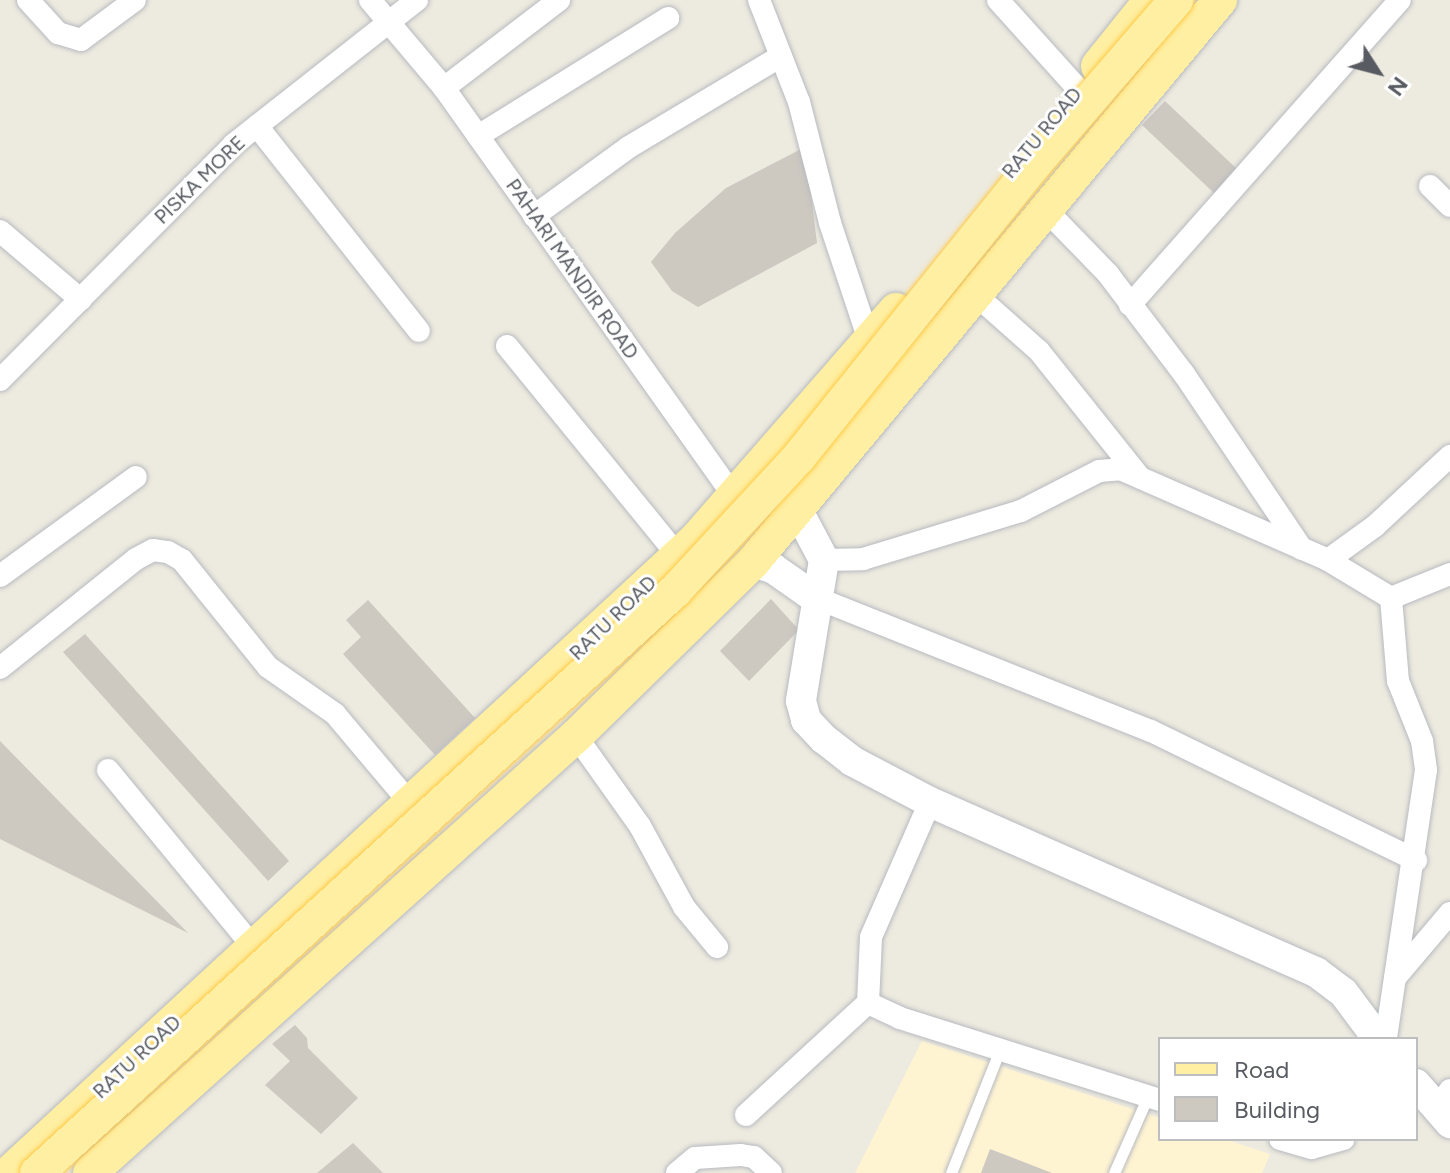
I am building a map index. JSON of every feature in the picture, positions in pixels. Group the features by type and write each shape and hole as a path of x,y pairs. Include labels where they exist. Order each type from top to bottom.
{"main road":[{"name":"RATU ROAD","path":"9,1173 410,803 522,705 734,499 869,343 1151,0"},
{"path":"37,1173 675,591 799,457 1032,167 1176,0"},
{"path":"66,1173 689,604 813,469 1047,179 1202,0"},
{"path":"90,1173 576,736 763,550 895,396 1220,0"}],"street":[{"path":"28,0 58,33 81,40 135,0"},
{"name":"PAHARI MANDIR ROAD","path":"370,0 444,88 734,499 763,550"},
{"name":"PISKA MORE","path":"0,380 192,184 257,126 417,0"},
{"path":"444,88 559,0"},
{"path":"759,0 820,167 830,223 869,343 895,396"},
{"path":"998,0 1078,89"},
{"path":"1130,305 1321,83 1400,0"},
{"path":"478,136 668,18"},
{"path":"534,216 629,147 781,56"},
{"path":"257,126 419,331"},
{"path":"1430,186 1450,206"},
{"path":"1047,211 1130,305 1223,428 1302,549"},
{"path":"0,231 81,300"},
{"path":"977,296 1039,351 1139,476"},
{"path":"507,346 676,557 718,595"},
{"path":"1328,560 1375,526 1450,456"},
{"path":"824,560 863,559 1021,511 1099,471 1120,469 1328,560 1391,598"},
{"path":"0,576 136,477"},
{"path":"797,509 824,560 814,597 816,622 801,701 806,720 852,761 930,802 1316,972 1343,992 1377,1037"},
{"path":"0,668 136,559 153,550 168,552 182,560 268,667 335,714 410,803"},
{"path":"763,550 774,569 814,597 1151,731 1416,860"},
{"path":"1391,598 1450,574"},
{"path":"1386,1037 1416,860 1426,770 1422,741 1398,681 1391,598"},
{"path":"576,736 640,826 684,907 717,947"},
{"path":"108,770 255,949"},
{"path":"746,1115 868,1003 871,937 930,802"},
{"path":"1394,979 1450,913"},
{"path":"868,1003 900,1018 1001,1046 1154,1098"},
{"path":"1418,1086 1446,1107"},
{"path":"1287,1141 1312,1148 1337,1141"},
{"path":"677,1173 695,1158 741,1155 754,1157 771,1173"}],"lane":[{"path":"951,1173 1001,1046"},
{"path":"1114,1173 1154,1098"}],"shaded area":[{"path":"922,1041 1158,1117 1158,1141 1230,1141 1270,1154 1262,1173 855,1173"}],"building":[{"path":"1165,101 1238,170 1215,194 1142,125"},
{"path":"805,147 817,243 698,307 672,291 651,262 675,233 726,188"},
{"path":"771,599 799,630 749,681 720,651"},
{"path":"368,600 475,718 435,755 343,654 361,637 346,620"},
{"path":"85,634 289,861 268,881 63,652"},
{"path":"0,741 188,933 0,839"},
{"path":"295,1025 307,1038 308,1048 358,1098 321,1134 265,1085 290,1061 272,1044"},
{"path":"353,1143 383,1173 317,1173"},
{"path":"990,1149 1052,1173 981,1173"}]}
